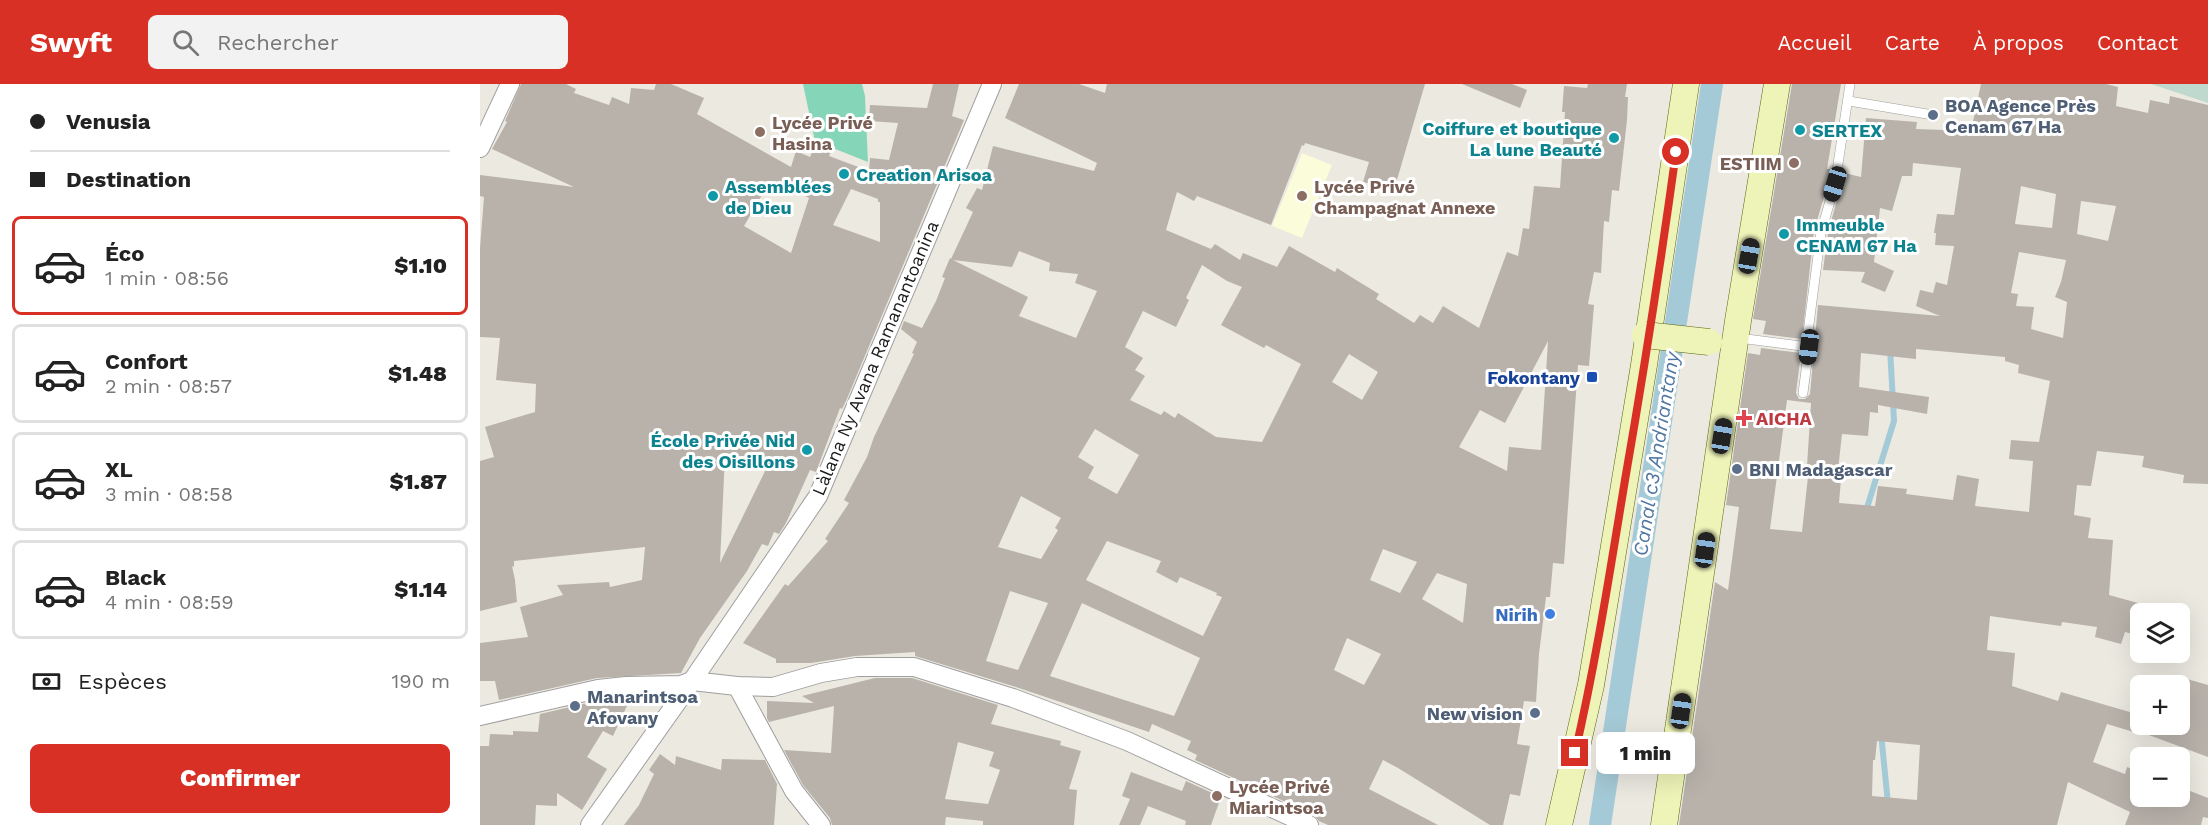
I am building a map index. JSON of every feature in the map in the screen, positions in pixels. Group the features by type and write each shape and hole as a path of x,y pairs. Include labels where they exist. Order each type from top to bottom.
{"main road":[{"path":"1558,825 1591,685 1653,309 1686,84"},
{"path":"1664,825 1738,321 1777,84"},
{"path":"1653,309 1638,331 1645,335 1709,342 1738,321"}],"street":[{"path":"480,148 510,84"},
{"name":"Làlana Ny Avana Ramanantoanina","path":"590,825 692,681 818,496 992,84"},
{"path":"480,716 598,689 681,685 692,681 773,687 821,673 856,667 915,667 1013,699 1127,741 1309,825"},
{"path":"737,686 794,791 821,825"}],"lane":[{"path":"1803,393 1809,347 1808,332 1821,232 1835,184 1851,84"},
{"path":"1849,101 1933,115"},
{"path":"1738,321 1739,338 1809,347"}],"shaded area":[{"path":"2151,84 2208,84 2208,103"},
{"name":"Lycée Privé Champagnat Annexe","path":"1302,153 1332,165 1302,238 1272,226"}],"green space":[{"path":"803,84 862,84 865,96 868,162 815,141"}],"building":[{"path":"521,84 566,84 576,89 574,93 609,105 612,97 629,104 631,88 654,90 656,84 671,84 704,98 697,114 791,167 796,151 810,157 815,145 831,152 829,156 869,171 870,158 889,160 898,123 869,121 870,105 927,108 933,84 959,84 952,116 964,120 846,401 842,409 840,408 816,472 810,470 786,523 779,534 774,532 768,546 762,544 747,571 700,638 681,673 597,678 499,700 495,681 480,681 480,643 528,637 520,607 563,595 557,585 609,582 610,587 642,580 645,547 514,561 514,567 512,566 517,602 480,611 480,461 494,457 485,427 535,412 536,384 496,380 500,338 480,337 480,248 484,197 480,196 480,175 574,187 492,149 507,122 505,121","holes":["770,181 809,198 791,253 744,226","851,189 878,199 880,202 880,242 833,225","725,455 771,459 720,563"]},
{"path":"1019,84 1079,84 1105,93 1107,84 1425,84 1394,190 1363,182 1369,162 1305,143 1304,146 1302,145 1271,225 1197,196 1194,201 1177,192 1166,230 1211,249 1215,244 1240,260 1243,253 1277,267 1289,246 1335,272 1337,268 1379,294 1376,299 1414,323 1420,315 1433,323 1443,306 1479,328 1507,252 1518,256 1523,228 1529,229 1534,186 1560,188 1565,112 1562,112 1564,86 1587,88 1588,84 1627,84 1625,97 1628,97 1627,120 1619,191 1612,190 1609,222 1604,221 1601,273 1594,272 1588,304 1594,305 1589,366 1578,365 1564,564 1553,563 1550,597 1546,597 1539,654 1536,702 1524,701 1517,744 1530,746 1520,796 1510,794 1503,825 1490,825 1383,760 1369,789 1438,825 1328,825 1319,821 1314,815 1195,760 1197,755 1187,750 1191,741 1152,724 1149,732 915,656 915,652 855,656 811,663 776,663 776,659 743,643 785,584 788,586 828,541 825,539 849,503 844,500 867,457 874,437 914,354 912,353 917,342 901,329 904,321 922,328 936,301 945,278 942,277 973,212 966,208 977,188 982,190 993,146 1094,171 1097,163 1005,118","holes":["1019,251 1050,263 1049,271 1078,274 1075,283 1097,291 1076,338 1019,316 1028,297 953,260 1012,267","1202,265 1227,281 1242,287 1221,325 1264,348 1266,345 1301,364 1262,442 1216,437 1178,413 1175,418 1164,411 1161,415 1130,400 1145,376 1135,370 1143,358 1125,347 1143,311 1176,327 1189,300 1186,298","1548,341 1541,450 1509,447 1507,471 1459,447 1480,410 1505,423","1349,354 1378,372 1362,400 1332,382","1095,429 1139,455 1117,494 1088,478 1094,467 1078,457","1021,496 1061,518 1055,528 1058,530 1041,559 998,547","1107,541 1161,561 1156,572 1177,583 1180,577 1222,597 1203,636 1086,580","1383,549 1417,562 1400,593 1370,580","1437,573 1467,584 1463,623 1422,599","1010,591 1048,603 1018,670 986,661","1082,603 1200,658 1174,716 1050,676","1347,638 1381,654 1364,685 1334,670"]},
{"path":"1462,84 1512,84 1527,90 1520,108"},
{"path":"1792,84 1841,84 1827,169 1830,169 1828,183 1814,231 1802,339 1763,334 1766,321 1753,319"},
{"path":"1981,84 2106,84 2118,87 2116,106 2148,113 2150,100 2169,104 2170,96 2208,105 2208,484 2183,483 2184,475 2142,467 2144,456 2097,451 2091,486 2077,485 2074,515 2091,518 2088,538 2113,540 2109,595 2138,603 2130,603 2130,633 2125,632 2121,644 2095,637 2097,627 2062,622 2061,626 1990,616 1987,650 2015,653 2012,686 2058,701 2061,692 2130,712 2130,731 2107,724 2093,762 2125,774 2127,767 2130,768 2130,807 2190,807 2190,791 2208,798 2208,818 2203,817 2201,825 2125,825 2130,812 2068,782 2057,825 1679,825 1715,582 1728,590 1739,507 1726,505 1748,353 1760,355 1761,348 1801,353 1796,393 1799,399 1805,399 1810,394 1818,305 1940,316 1916,306 1920,290 1933,293 1936,282 1947,285 1954,246 1935,245 1936,233 1934,233 1937,214 1954,215 1961,168 1913,163 1912,176 1902,176 1892,211 1880,208 1874,262 1894,271 1885,292 1861,282 1865,272 1823,270 1828,233 1844,173 1861,177 1866,118 1917,122 1916,129 1971,131","holes":["2021,186 2056,194 2052,228 2015,224","2081,201 2116,206 2108,241 2077,234","2019,252 2066,260 2055,297 2067,302 2063,338 2031,329 2034,307 2016,306 2018,294 2011,293","1916,349 2005,357 2005,361 2019,365 2018,373 2050,381 2039,442 2011,440 2009,459 2033,461 2029,512 1975,506 1979,479 1957,475 1953,500 1906,494 1907,489 1878,486 1875,506 1839,503 1841,479 1837,479 1842,434 1868,436 1870,412 1878,413 1878,405 1927,414 1929,397 1859,387 1861,353 1916,359","1787,400 1811,403 1807,466 1809,467 1802,532 1770,529","1877,741 1920,745 1917,800 1872,796 1873,760 1875,760"]},
{"path":"875,678 912,678 998,705 991,724 1061,741 1060,745 1081,751 1069,789 1077,790 1074,825 983,825 983,821 946,817 945,825 832,825 830,818 803,785 784,750 831,753 834,706 769,722 767,718 767,701 814,703 802,696","holes":["958,742 994,752 989,766 1000,770 988,804 945,799"]},
{"path":"2190,680 2208,685 2208,757 2190,750 2190,747 2181,747 2149,735 2190,735"},
{"path":"631,697 613,736 603,731 587,757 607,769 582,810 557,793 557,806 536,805 535,825 480,825 480,746 489,746 490,734 513,735 513,731 538,732 540,714 600,700"},
{"path":"660,754 675,765 676,756 721,770 722,759 765,760 777,784 774,825 624,825 639,805 654,774 649,770"},
{"path":"1131,772 1182,791 1186,781 1221,797 1211,825 1185,825 1186,821 1148,806 1140,825 1119,825 1130,799 1122,796"}],"waterway":[{"name":"Canal c3 Andriantany","path":"1600,825 1712,84"},
{"path":"1866,511 1894,421 1890,348"},
{"path":"1881,733 1888,804"}],"place":[{"name":"BOA Agence Près Cenam 67 Ha","path":"1933,115"},
{"name":"SERTEX","path":"1800,130"},
{"name":"Lycée Privé Hasina","path":"760,132"},
{"name":"Coiffure et boutique La lune Beauté","path":"1614,138"},
{"name":"ESTIIM","path":"1794,163"},
{"name":"Creation Arisoa","path":"844,174"},
{"name":"Assemblées de Dieu","path":"713,196"},
{"name":"Lycée Privé Champagnat Annexe","path":"1302,196"},
{"name":"Immeuble CENAM 67 Ha","path":"1784,234"},
{"name":"Fokontany","path":"1592,377"},
{"name":"AICHA","path":"1744,418"},
{"name":"École Privée Nid des Oisillons","path":"807,450"},
{"name":"BNI Madagascar","path":"1737,469"},
{"name":"Nirih","path":"1550,614"},
{"name":"Manarintsoa Afovany","path":"575,706"},
{"name":"New vision","path":"1535,713"},
{"name":"Lycée Privé Miarintsoa","path":"1217,796"}],"route":[{"path":"1575,753 1591,685 1650,328 1676,152"}]}
